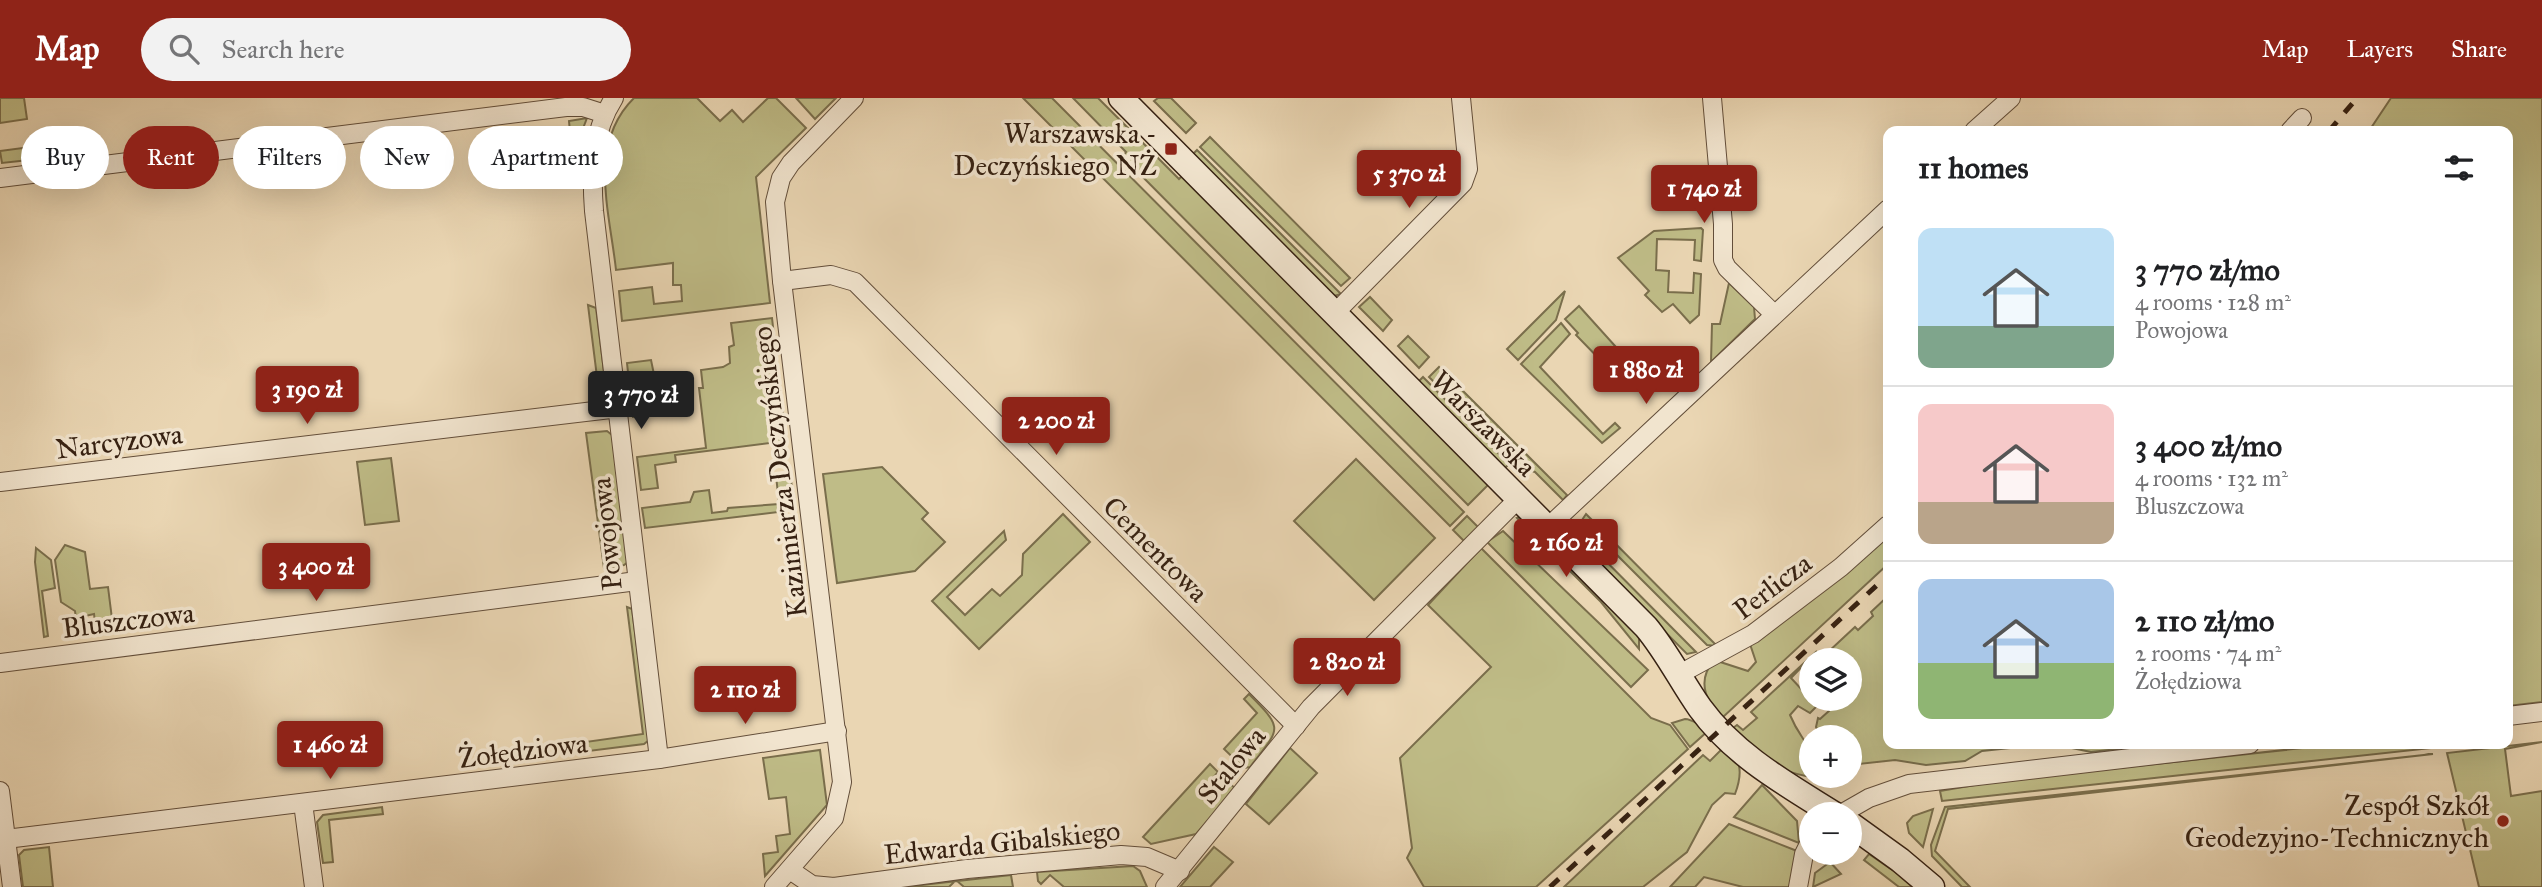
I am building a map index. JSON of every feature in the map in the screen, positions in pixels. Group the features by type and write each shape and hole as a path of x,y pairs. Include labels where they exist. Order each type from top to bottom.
{"street":[{"name":"Kazimierza Deczyńskiego","path":"774,887 830,825 838,810 842,782 782,281 775,202 781,178 791,163 854,98"},
{"name":"Warszawska","path":"1121,98 1646,627 1708,718 1744,754 1815,802"},
{"path":"1334,314 1463,183 1468,169 1461,98"},
{"path":"1712,98 1723,224 1723,260 1727,268 1774,314"},
{"path":"1980,126 2011,98"},
{"path":"0,178 566,107 610,106"},
{"name":"Powojowa","path":"610,106 596,141 592,181 659,759"},
{"path":"1547,527 1883,214"},
{"name":"Cementowa","path":"782,281 831,275 855,282 1296,726"},
{"name":"Narcyzowa","path":"0,482 619,408"},
{"name":"Stalowa","path":"1165,887 1296,726 1518,499"},
{"name":"Perlicza","path":"1678,675 1753,634 1841,567 1883,529"},
{"name":"Bluszczowa","path":"0,663 637,581"},
{"path":"2513,715 2542,712"},
{"name":"Żołędziowa","path":"6,839 659,759 837,731"},
{"path":"1862,803 1909,784 2207,749"},
{"path":"0,791 12,887"},
{"path":"303,803 314,887"},
{"path":"1862,833 1932,887"},
{"name":"Edwarda Gibalskiego","path":"790,870 812,885 834,887 967,869 1121,855 1147,857 1180,871"},
{"path":"1798,887 1802,865"}],"shaded area":[{"path":"0,98 24,98 27,119 0,123"},
{"path":"634,98 697,98 720,121 732,110 743,122 768,98 776,98 806,128 756,177 770,303 622,321 619,291 652,287 654,304 682,301 681,285 673,285 673,263 616,270 606,189 623,189 623,126 615,126 619,116"},
{"path":"796,98 836,98 815,119"},
{"path":"1023,98 1052,98 1464,512 1450,526"},
{"path":"1073,98 1098,98 1179,179 1184,174 1489,484 1468,505 1123,157 1126,152"},
{"path":"1158,98 1171,98 1196,123 1186,133 1154,101"},
{"path":"2391,98 2542,98 2542,702 2513,705 2513,126 2372,126"},
{"path":"587,118 584,126 569,126 569,121"},
{"path":"1210,137 1350,278 1341,286 1200,147"},
{"path":"21,148 21,161 2,163 0,151"},
{"path":"1197,150 1341,294 1334,296 1191,156"},
{"path":"1701,228 1701,261 1694,260 1695,240 1657,239 1656,270 1669,271 1668,292 1693,293 1694,273 1701,274 1699,315 1690,323 1673,304 1662,312 1645,295 1649,291 1618,258 1654,231"},
{"path":"1729,283 1754,307 1755,319 1711,362 1712,324 1720,324"},
{"path":"1565,291 1556,320 1518,360 1507,349"},
{"path":"1370,297 1392,320 1383,331 1359,307"},
{"path":"588,305 596,308 606,388 599,393"},
{"path":"1579,306 1625,357 1611,371 1576,335 1578,333 1565,319"},
{"path":"772,318 786,441 675,455 676,462 655,465 658,488 641,490 637,457 706,448 699,388 703,388 701,370 723,367 730,363 729,347 734,345 731,323"},
{"path":"1561,323 1570,334 1540,367 1603,434 1615,423 1620,428 1602,443 1521,364"},
{"path":"1408,336 1429,357 1419,368 1398,346"},
{"path":"651,360 657,389 657,414 633,417 627,363"},
{"path":"1439,367 1567,495 1563,500 1535,472 1520,468 1429,377"},
{"path":"1423,377 1509,464 1503,470 1417,383"},
{"path":"607,431 612,435 628,562 604,568 586,433"},
{"path":"391,458 399,521 365,525 357,462"},
{"path":"1356,459 1435,538 1374,600 1294,521"},
{"path":"882,467 928,513 922,519 945,542 915,571 837,583 823,474"},
{"path":"790,473 795,510 645,528 642,508 690,502 694,492 709,490 712,513 727,511 728,508 779,504 776,475"},
{"path":"1063,514 1090,542 979,649 932,601 1004,531 1006,540 947,597 965,615 992,589 1000,596 1022,575 1023,554"},
{"path":"1586,514 1717,646 1707,645 1582,520"},
{"path":"1467,516 1478,527 1464,541 1453,530"},
{"path":"1520,517 1639,635 1639,649 1601,602 1517,518"},
{"path":"1567,522 1696,652 1687,654 1567,533"},
{"path":"1503,531 1648,670 1631,687 1487,542"},
{"path":"1883,537 1883,569 1723,717 1733,728 1737,725 1743,730 1757,718 1751,712 1799,668 1791,678 1799,687 1799,707 1790,715 1799,732 1799,774 1774,765 1767,759 1728,724 1711,705 1706,694 1704,683 1714,660 1748,671 1756,662 1750,644"},
{"path":"65,545 85,552 90,589 108,587 113,627 96,630 94,614 85,616 87,631 78,632 75,611 61,602 55,560"},
{"path":"36,548 51,560 55,588 42,591 48,636 44,637 35,562"},
{"path":"1481,548 1651,718 1670,725 1688,749 1536,887 1424,887 1407,858 1412,848 1400,758 1491,667 1428,605"},
{"path":"1883,601 1883,749 2001,749 1982,751 1965,761 1926,765 1895,760 1862,764 1862,725 1816,725 1818,718 1829,711 1862,711 1862,648 1832,648 1855,627 1858,630 1873,616 1871,612"},
{"path":"627,607 632,609 649,740 644,744 565,754 564,745 643,734"},
{"path":"1249,694 1269,715 1274,729 1268,744 1250,767 1244,768 1224,749 1257,713 1244,699"},
{"path":"1685,719 1708,731 1690,747 1672,723"},
{"path":"1710,733 1736,760 1740,769 1739,780 1735,794 1725,793 1712,805 1687,852 1643,887 1564,887 1703,755 1710,761 1723,748"},
{"name":"Zespół Szkół Geodezyjno-Technicznych","path":"2542,742 2513,747 2513,745"},
{"path":"1290,748 1317,773 1269,824 1246,804"},
{"path":"2076,749 2118,749 2091,752"},
{"path":"2294,749 2423,749 1942,801 1940,791 1998,781"},
{"name":"Zespół Szkół Geodezyjno-Technicznych","path":"2505,749 2511,796 2542,791 2542,887 2479,887 2447,753"},
{"path":"820,750 827,805 765,876 763,854 778,852 776,836 790,834 786,797 769,799 763,758"},
{"path":"2433,754 1948,809 1935,851 1970,887 1962,887 1932,856 1931,845 1945,807"},
{"path":"1210,764 1218,772 1208,784 1219,793 1229,783 1236,789 1196,834 1151,844 1143,837"},
{"path":"1762,785 1797,821 1799,843 1734,817"},
{"path":"382,807 383,814 329,820 333,862 323,863 317,822 323,815"},
{"path":"1933,809 1923,847 1909,833 1907,823 1913,816"},
{"path":"1729,824 1797,851 1791,887 1743,887 1704,877 1695,887 1670,887"},
{"path":"49,847 53,887 23,887 19,855 24,850"},
{"path":"1214,847 1233,862 1210,887 1180,887"},
{"path":"1869,854 1917,887 1899,887 1864,860"},
{"path":"1826,865 1833,865 1841,874 1813,887 1815,873"},
{"path":"1133,866 1140,871 1147,887 1064,887 1050,875 1041,884 1037,872"},
{"path":"1011,875 1013,887 964,887 957,881"},
{"path":"955,881 949,887 904,887"}],"railway":[{"path":"2333,126 2357,98"},
{"path":"1550,887 1883,580"}],"place":[{"name":"Warszawska - Deczyńskiego NŻ","path":"1171,149"},
{"name":"Zespół Szkół Geodezyjno-Technicznych","path":"2503,821"}]}
